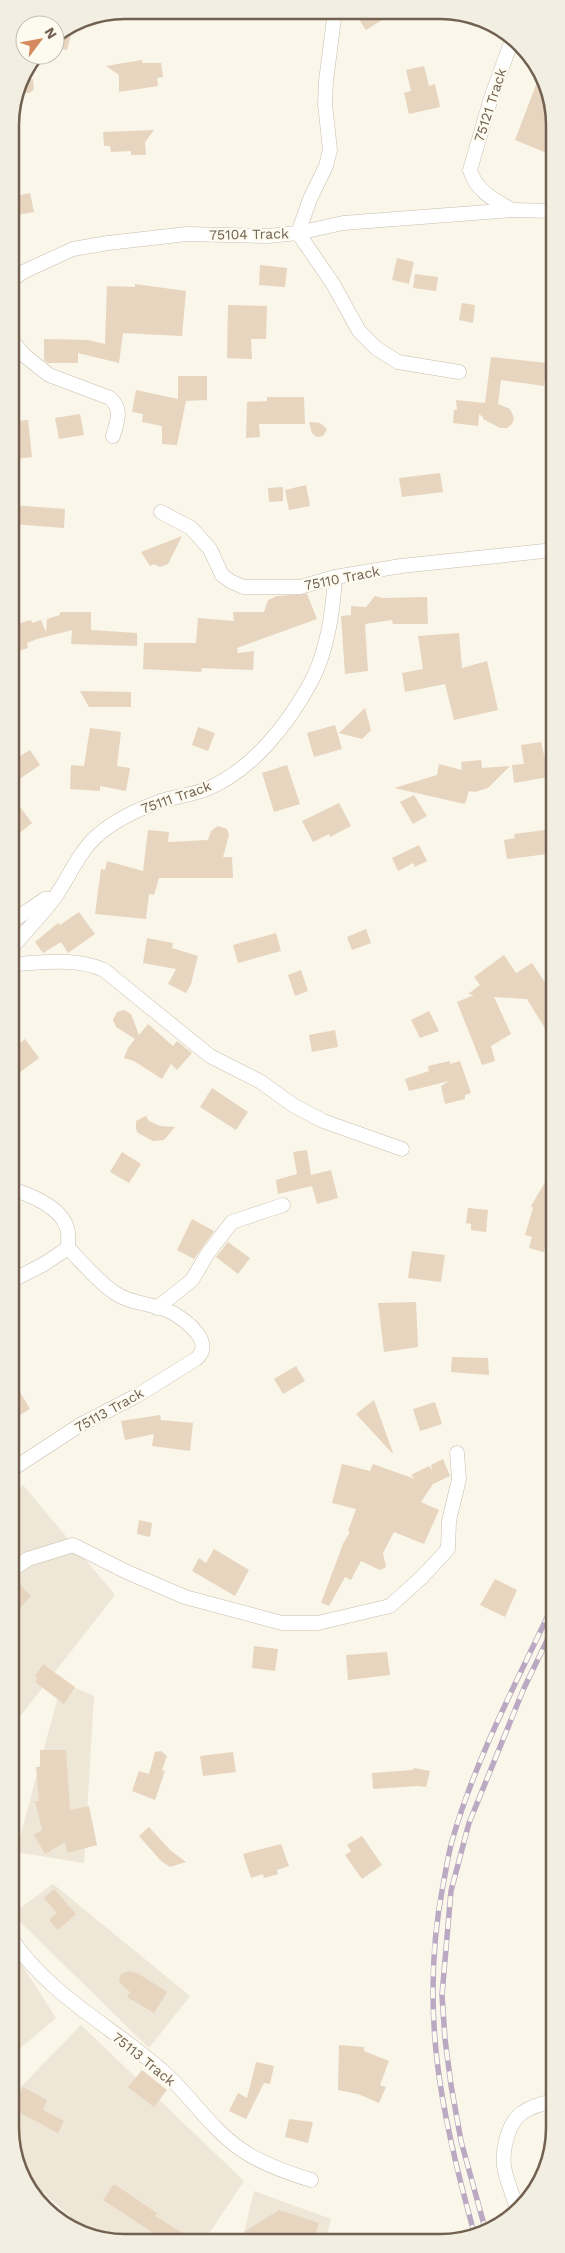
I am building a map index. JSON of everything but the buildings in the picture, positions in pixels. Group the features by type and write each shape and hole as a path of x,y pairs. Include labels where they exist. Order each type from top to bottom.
{"street":[{"path":"334,19 326,80 325,104 330,150 326,166 310,199 298,233 333,284 359,332 376,348 398,362 459,372"},
{"name":"75121 Track","path":"510,45 491,98 470,170 473,179 489,197 512,210"},
{"name":"75104 Track","path":"19,275 73,249 108,242 187,234 245,236 298,233 343,223 512,210 546,212"},
{"path":"19,349 49,376 93,390 110,398 115,403 119,414 113,436"},
{"name":"75110 Track","path":"161,512 191,528 210,549 222,574 243,587 300,587 335,577 401,566 546,551"},
{"name":"75111 Track","path":"19,939 53,900 70,872 97,836 129,814 161,801 208,788 241,769 269,741 292,712 312,679 325,642 334,606 335,577"},
{"path":"19,916 45,899 53,900"},
{"path":"19,964 68,961 88,963 104,970 210,1056 261,1082 293,1105 323,1122 402,1150"},
{"path":"19,1191 30,1195 59,1215 67,1228 68,1248 116,1294 134,1302 157,1308 192,1280 208,1253 232,1222 283,1205"},
{"path":"19,1277 44,1264 68,1248"},
{"name":"75113 Track","path":"19,1465 80,1425 138,1395 201,1355 204,1347 191,1326 172,1312 157,1308"},
{"path":"19,1565 28,1559 73,1546 185,1597 282,1623 318,1623 390,1606 422,1577 448,1548 449,1521 459,1479 457,1453"},
{"name":"75113 Track","path":"19,1951 58,1992 167,2075 220,2133 243,2151 287,2172 311,2180"},
{"path":"515,2203 504,2167 504,2151 508,2138 515,2120 521,2113 546,2103"}],"shaded area":[{"path":"23,1485 115,1595 19,1718 19,1488"},
{"path":"62,1682 94,1696 84,1863 19,1852 19,1841"},
{"path":"53,1884 190,1996 149,2048 19,1921 19,1909"},
{"path":"19,1960 56,2018 19,2049"},
{"path":"81,2025 244,2181 209,2234 124,2234 90,2229 76,2222 33,2182 22,2156 20,2143 19,2089"},
{"path":"254,2191 331,2219 327,2234 244,2234"}],"railway":[{"path":"473,2229 452,2148 437,2062 433,1976 436,1931 449,1852 462,1810 485,1749 546,1620"},
{"path":"484,2225 461,2141 445,2039 442,1995 451,1891 469,1823 524,1688 546,1643"}]}
